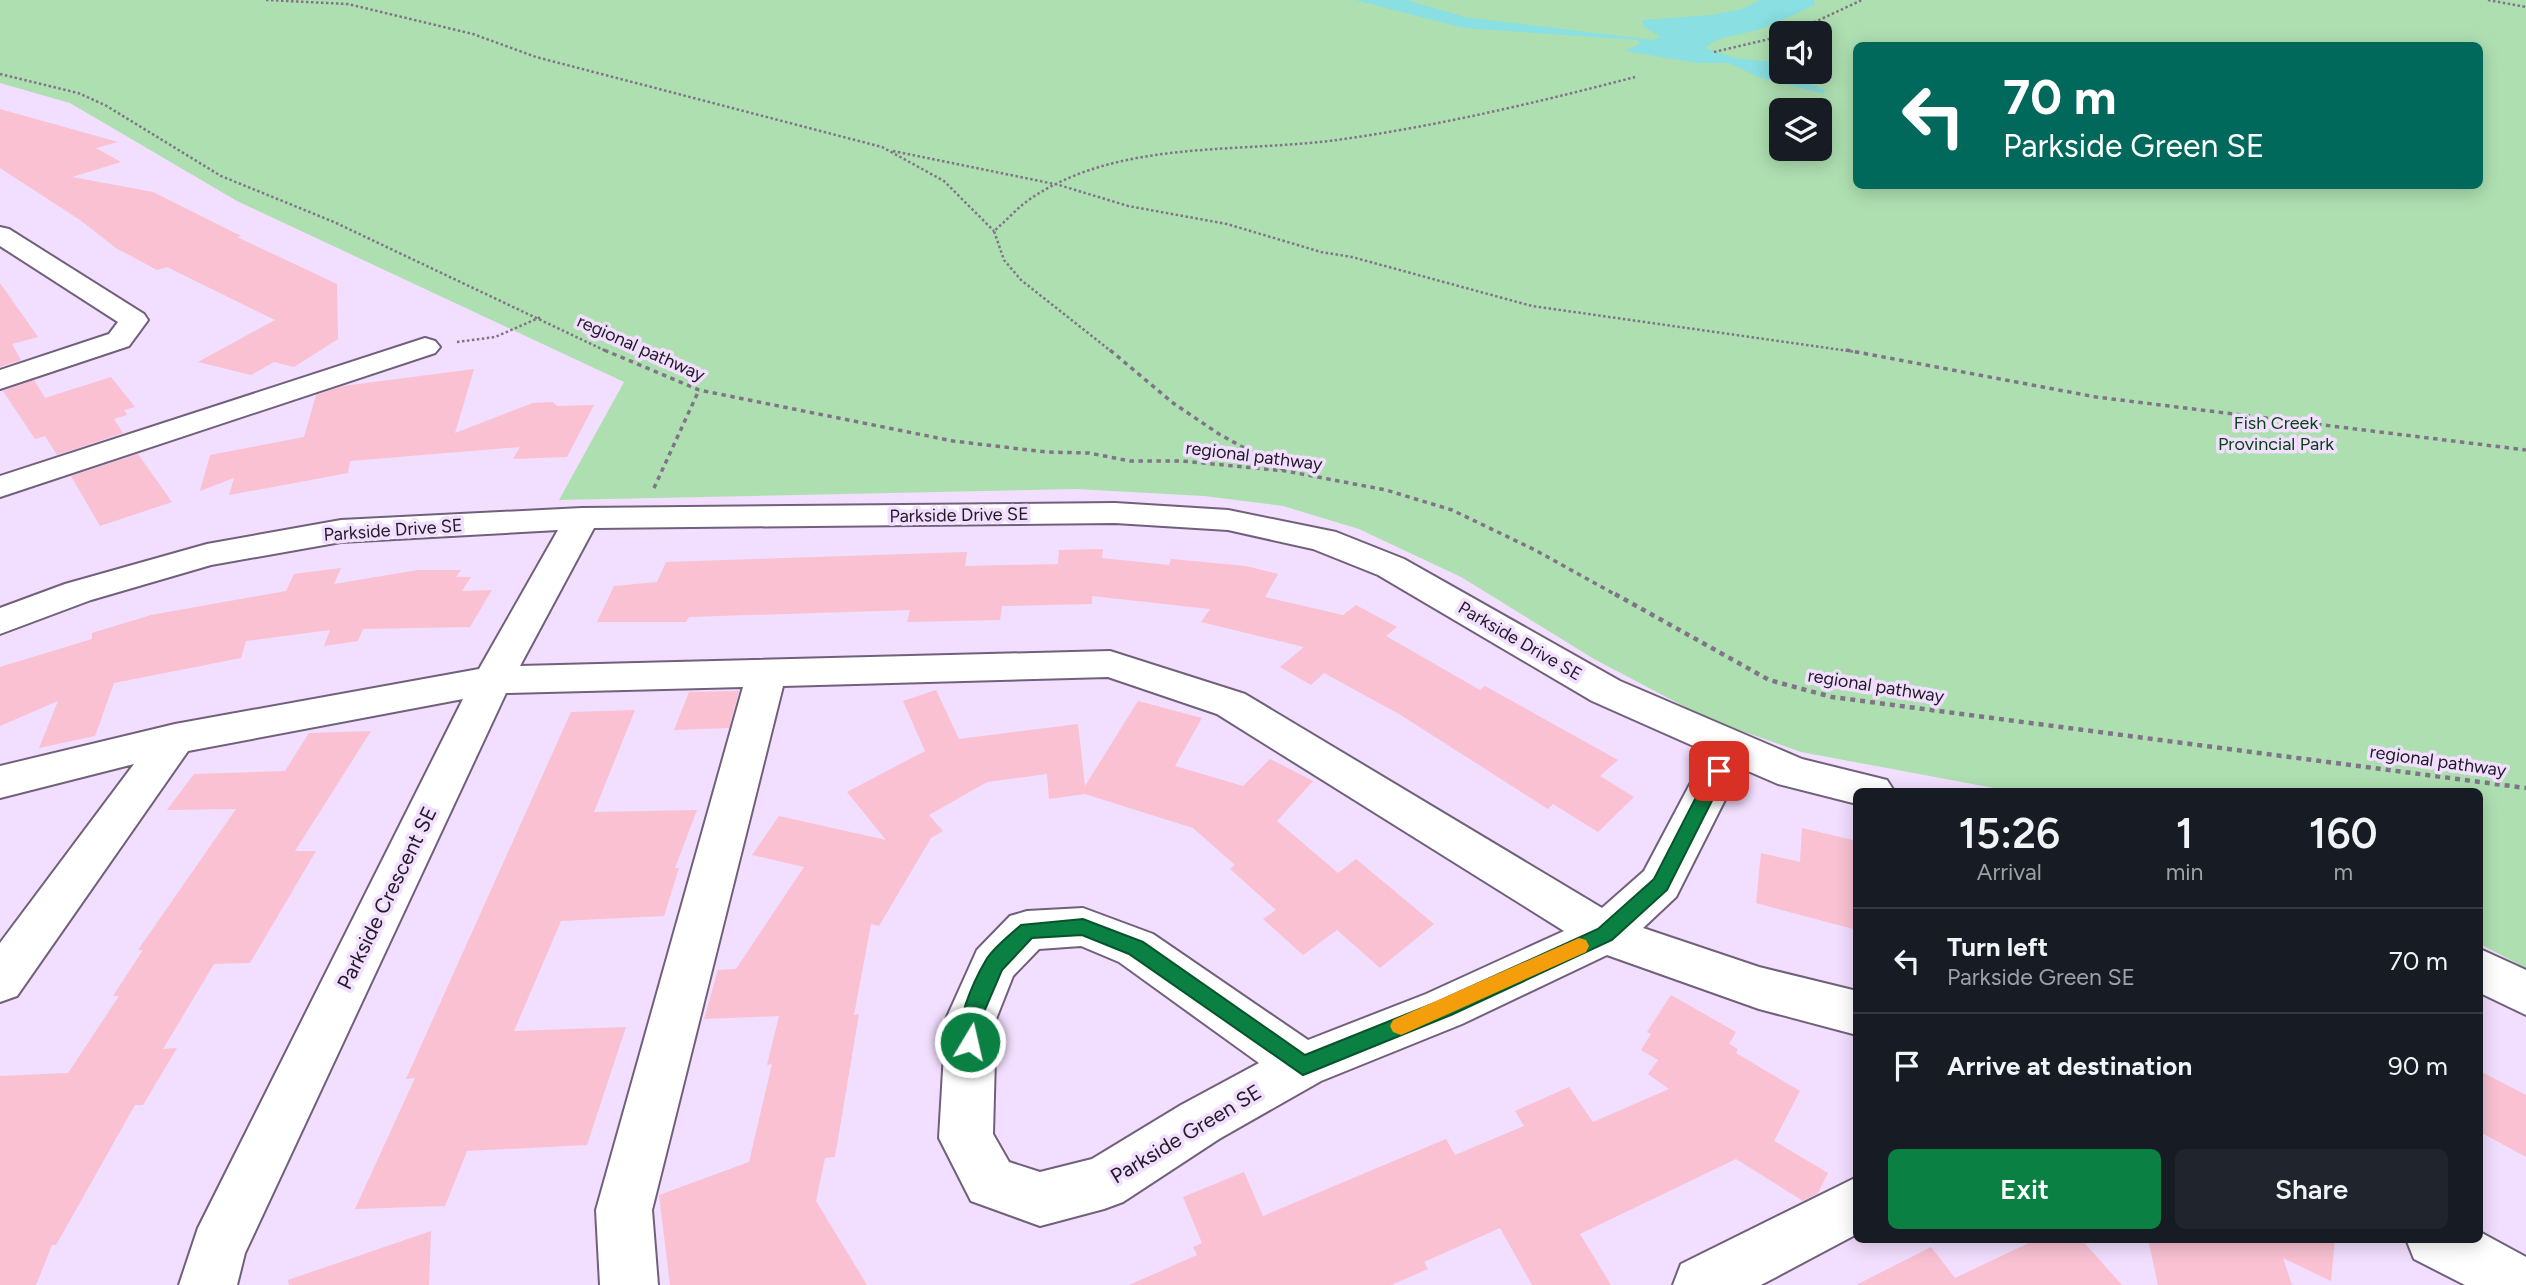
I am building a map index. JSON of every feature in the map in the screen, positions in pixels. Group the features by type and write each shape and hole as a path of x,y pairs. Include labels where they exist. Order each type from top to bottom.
{"street":[{"path":"0,235 134,320 119,340 0,380"},
{"path":"0,487 425,347"},
{"name":"Parkside Drive SE","path":"0,622 78,592 207,555 341,531 582,518 640,520 1115,513 1228,520 1322,540 1391,567 1606,691 1730,748 1793,772 1859,788"},
{"name":"Parkside Crescent SE","path":"208,1285 218,1248 492,680 582,518"},
{"path":"0,782 175,739 492,680 1110,664 1231,704 1508,871 1605,934 1759,988 1853,1012"},
{"path":"629,1285 624,1210 767,673"},
{"path":"0,981 175,739"},
{"name":"Parkside Green SE","path":"1303,1065 1136,948 1083,927 1027,930 994,964 971,1019 966,1138 990,1182 1040,1199 1104,1183 1200,1122 1303,1065 1444,1009 1605,934 1660,884 1730,748"},
{"path":"2483,971 2526,994"},
{"path":"1702,1285 1853,1206"},
{"path":"2442,1243 2500,1272 2514,1285"}],"path":[{"path":"267,0 348,4 473,34 536,57 834,132 893,151 1059,185 1112,202 1237,226 1321,252 1352,257 1482,295 1542,308 1847,350 2096,397 2185,410 2526,450"},
{"path":"1817,21 1862,0"},
{"path":"2488,0 2526,7"},
{"path":"1714,52 1769,39"},
{"name":"regional pathway","path":"0,75 78,93 105,105 221,176 334,222 442,275 541,317 630,362 699,390 965,443 1046,452 1089,453 1130,461 1182,461 1286,471 1387,490 1452,510 1626,598 1769,680 1832,697 2526,788"},
{"path":"995,232 1019,207 1059,185 1125,161 1341,140 1468,115 1635,77"},
{"path":"893,151 947,181 995,232 1004,260 1021,280 1087,330 1173,403 1219,434 1286,471"},
{"path":"425,347 495,337 541,317"},
{"path":"640,520 699,390"}],"green space":[{"name":"Fish Creek Provincial Park","path":"0,0 2526,0 2526,968 2483,946 2483,788 1994,788 1801,752 1708,719 1594,659 1461,577 1359,529 1283,506 1204,496 1076,489 559,500 624,382 237,201 70,103 0,83"}],"shaded area":[{"path":"1355,0 1407,0 1465,17 1653,40 1661,37 1644,27 1642,20 1712,15 1742,9 1760,0 1814,0 1815,5 1780,21 1769,21 1769,26 1758,30 1722,38 1705,48 1736,58 1769,62 1769,80 1728,63 1698,63 1625,51 1640,44 1638,40 1464,28"},
{"path":"1785,84 1810,84 1825,90 1824,94"}],"building":[{"path":"0,109 118,142 96,148 121,162 72,177 153,192 241,236 237,237 337,284 338,339 294,367 274,362 251,375 198,362 275,320 167,267 157,270 116,248 80,220 0,168"},
{"path":"0,283 38,337 12,344 21,360 0,367"},
{"path":"474,369 455,433 533,403 553,402 557,406 594,405 567,457 513,459 520,447 350,461 348,473 229,495 234,478 200,491 210,455 304,437 316,395 343,386"},
{"path":"111,377 135,407 124,410 127,415 114,419 123,433 57,455 45,436 35,439 3,391 34,380 45,398"},
{"path":"138,454 172,502 100,526 71,476"},
{"path":"1103,549 1102,558 1169,565 1171,559 1246,566 1278,574 1265,597 1343,615 1356,605 1397,627 1386,636 1480,690 1485,686 1618,760 1600,776 1634,797 1598,832 1553,804 1548,809 1399,714 1324,673 1311,685 1280,667 1304,647 1201,622 1210,609 1092,596 1092,604 1002,606 1000,620 907,622 910,610 689,617 686,622 597,622 614,586 657,582 666,562 967,552 965,566 1058,564 1059,550"},
{"path":"341,568 334,584 418,570 461,570 456,577 471,577 462,591 492,590 470,627 363,629 358,641 324,646 330,630 246,641 241,658 114,683 95,736 39,748 58,701 0,726 0,667 92,639 92,633 151,615 286,591 294,574"},
{"path":"936,690 959,739 1078,724 1085,786 1138,701 1202,718 1175,766 1243,786 1270,759 1313,781 1277,821 1338,873 1356,859 1434,924 1380,968 1337,930 1303,955 1263,919 1276,910 1230,869 1235,865 1193,828 1085,794 1049,799 1047,774 987,782 929,815 943,831 931,838 879,926 871,924 854,1015 859,1014 835,1157 825,1158 816,1201 867,1285 670,1285 659,1195 749,1162 772,1064 767,1065 779,1016 704,1019 718,970 736,969 804,867 752,855 779,816 886,840 847,792 925,751 903,701"},
{"path":"739,691 729,728 674,730 689,692"},
{"path":"635,710 594,812 697,810 675,868 679,868 664,916 561,921 514,1031 626,1027 587,1145 467,1151 445,1206 355,1209 415,1078 406,1079 571,712"},
{"path":"371,731 295,851 316,851 250,963 214,964 163,1049 177,1048 143,1105 135,1105 56,1245 52,1245 36,1285 0,1285 0,1076 68,1073 119,996 113,996 143,950 138,950 236,809 167,810 194,774 285,771 309,733"},
{"path":"1802,828 1853,840 1853,929 1756,903 1761,853 1800,862"},
{"path":"1671,995 1736,1032 1729,1044 1738,1049 1736,1053 1800,1091 1774,1141 1828,1173 1818,1193 1803,1201 1736,1159 1580,1234 1611,1285 1532,1285 1500,1228 1424,1262 1428,1269 1391,1285 1129,1285 1197,1255 1193,1247 1202,1243 1183,1197 1244,1172 1263,1216 1446,1139 1455,1155 1524,1126 1515,1111 1569,1087 1593,1122 1669,1089 1648,1074 1658,1060 1641,1050 1651,1034 1647,1032"},
{"path":"2483,1073 2526,1095 2526,1157 2483,1134"},
{"path":"431,1231 429,1285 289,1285 288,1280"},
{"path":"2029,1243 2085,1243 2122,1285 1856,1285 1931,1247 1955,1278"},
{"path":"2149,1243 2335,1243 2331,1281 2283,1258 2292,1285 2158,1285"}],"slow traffic":[{"path":"1401,1026 1444,1009 1579,946"}],"route":[{"path":"970,1042 971,1019 994,964 1027,930 1083,927 1136,948 1303,1065 1444,1009 1605,934 1660,884 1719,771"}]}
